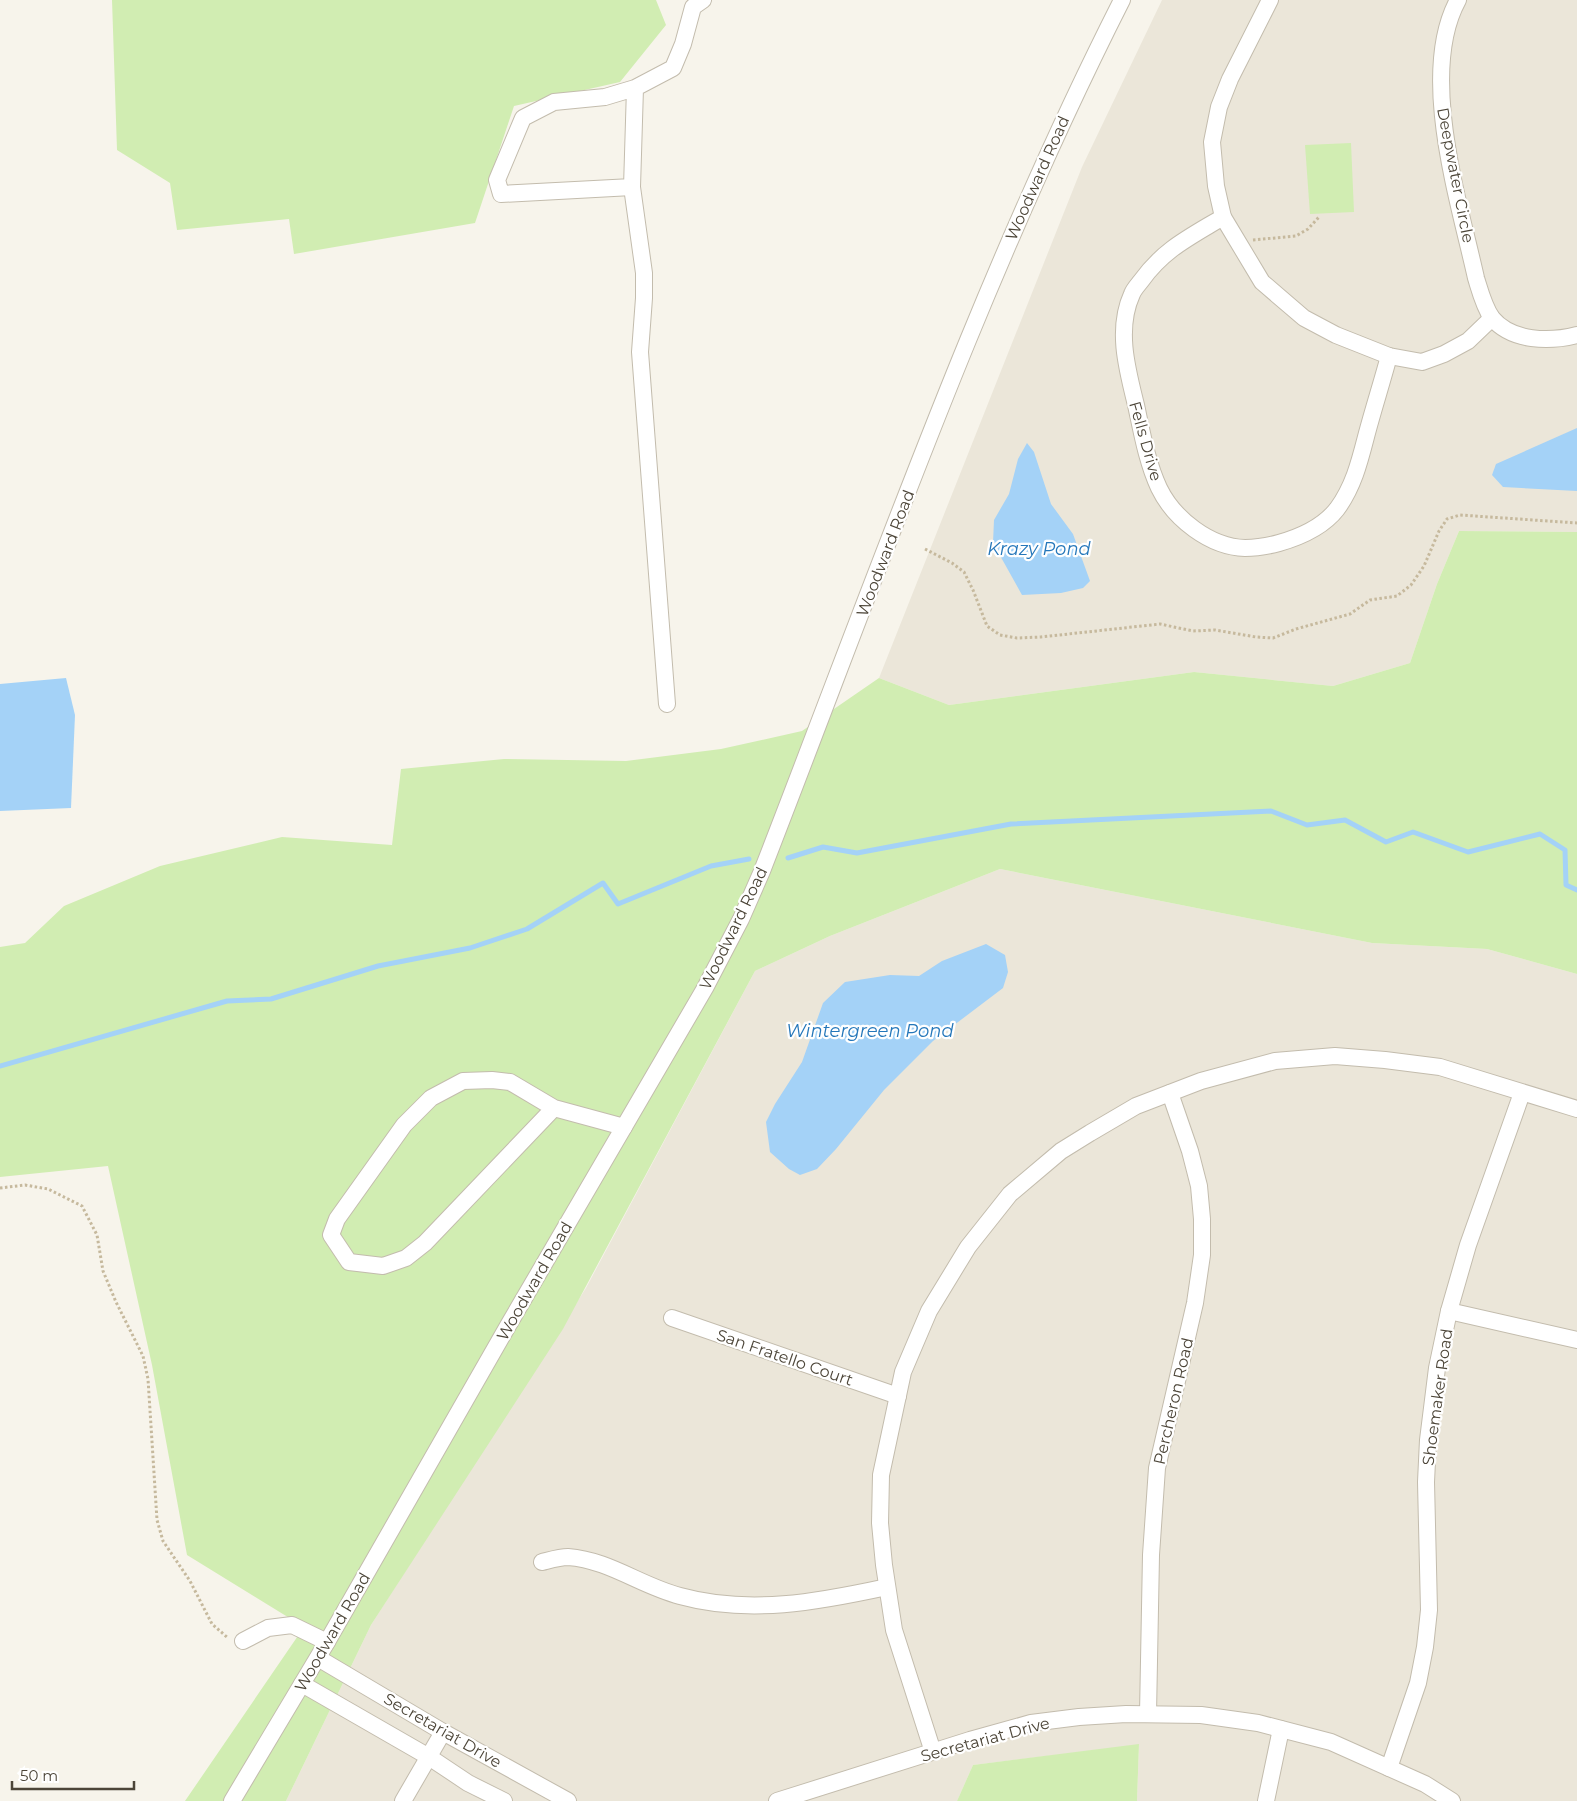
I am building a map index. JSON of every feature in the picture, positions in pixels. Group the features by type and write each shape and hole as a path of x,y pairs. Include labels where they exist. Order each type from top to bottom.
{"street":[{"path":"632,187 500,194 497,180 524,118 554,102 605,97 636,88 673,68 683,44 693,7 703,0"},
{"name":"Woodward Road","path":"232,1801 318,1658 504,1332 705,988 744,911 766,861 971,332 1052,143 1122,0"},
{"path":"1270,0 1230,79 1219,107 1212,142 1216,186 1223,217 1262,282 1304,318 1336,335 1389,356 1422,362 1444,354 1468,341 1492,318 1502,327 1516,334 1531,338 1554,339 1577,335"},
{"name":"Deepwater Circle","path":"1458,0 1449,24 1444,46 1442,99 1444,129 1476,278 1492,318"},
{"path":"636,88 632,187 644,272 640,352 667,704"},
{"name":"Fells Drive","path":"1223,217 1178,243 1162,256 1132,293 1126,315 1124,336 1126,363 1149,462 1159,488 1170,506 1187,523 1205,536 1229,546 1245,548 1267,546 1287,541 1305,534 1324,522 1336,510 1355,476 1389,356"},
{"path":"933,1752 894,1630 884,1565 880,1522 881,1475 903,1372 929,1311 968,1247 1010,1194 1061,1152 1090,1132 1136,1106 1201,1081 1275,1061 1334,1056 1440,1067 1577,1109"},
{"path":"554,1108 425,1243 406,1258 383,1266 349,1262 331,1235 337,1219 404,1125 431,1098 463,1081 492,1080 510,1082 554,1108 624,1127"},
{"name":"Percheron Road","path":"1148,1714 1151,1555 1157,1468 1195,1303 1202,1255 1202,1219 1199,1186 1190,1151 1170,1093"},
{"name":"Shoemaker Road","path":"1389,1768 1418,1683 1425,1646 1429,1610 1426,1482 1428,1440 1438,1368 1449,1311 1468,1244 1522,1093"},
{"path":"1449,1311 1577,1340"},
{"name":"San Fratello Court","path":"672,1318 898,1396"},
{"path":"542,1562 567,1557 601,1563 648,1586 680,1596 722,1605 768,1606 818,1601 888,1587"},
{"path":"243,1642 268,1628 292,1625 327,1642"},
{"name":"Secretariat Drive","path":"318,1658 443,1732 568,1801"},
{"name":"Secretariat Drive","path":"302,1684 429,1757 468,1783 504,1801"},
{"name":"Secretariat Drive","path":"777,1801 1031,1723 1079,1717 1148,1714 1200,1715 1258,1723 1331,1742 1425,1784 1452,1801"},
{"path":"1266,1801 1282,1729"},
{"path":"402,1801 443,1732"}],"path":[{"path":"1238,244 1260,238 1279,239 1296,236 1308,229 1319,217"},
{"path":"925,549 952,563 964,572 987,626 1000,634 1017,638 1041,637 1160,624 1193,631 1215,630 1274,638 1296,629 1350,614 1370,600 1397,596 1411,585 1424,566 1439,531 1447,519 1460,515 1577,522"},
{"path":"0,1188 26,1185 48,1189 82,1206 97,1235 107,1279 143,1356 148,1379 157,1520 163,1541 190,1581 212,1624 230,1640 243,1642"}],"shaded area":[{"path":"1162,0 1577,0 1577,532 1459,531 1437,584 1410,663 1333,686 1194,672 949,705 879,678 1082,167"},
{"path":"1000,869 1372,943 1487,949 1577,974 1577,1801 1137,1801 1139,1745 973,1765 957,1801 286,1801 371,1625 586,1288 755,971 830,936"}],"green space":[{"path":"112,0 656,0 666,25 620,82 514,106 475,223 294,254 289,219 177,230 170,183 117,150"},
{"path":"1351,143 1354,212 1310,214 1305,145"},
{"path":"1459,531 1577,532 1577,974 1487,949 1372,943 1000,869 830,936 755,971 563,1329 371,1625 286,1801 185,1801 304,1627 187,1555 152,1365 108,1166 0,1177 0,947 25,943 64,906 160,866 282,837 392,845 401,769 504,759 626,761 721,749 802,731 879,678 949,705 1194,672 1333,686 1410,663 1437,584"},
{"path":"1139,1744 1137,1801 957,1801 973,1765"}],"water":[{"path":"1577,428 1577,491 1503,487 1492,475 1496,464"},
{"name":"Krazy Pond","path":"1027,443 1034,452 1051,504 1073,534 1090,581 1083,588 1061,593 1022,595 993,543 994,520 1009,494 1018,459"},
{"path":"66,678 75,715 71,808 0,811 0,684"},
{"name":"Wintergreen Pond","path":"986,944 1005,955 1008,972 1003,988 933,1041 884,1090 836,1149 817,1169 800,1175 789,1169 770,1152 766,1122 775,1104 802,1062 823,1003 845,982 890,975 919,976 942,961"}],"waterway":[{"path":"788,858 823,847 857,853 1011,824 1271,811 1307,825 1345,820 1386,842 1413,832 1468,852 1540,834 1565,850 1566,885 1577,890"},
{"path":"0,1066 227,1001 271,999 378,966 470,948 527,929 603,883 618,904 711,866 749,859"}]}
